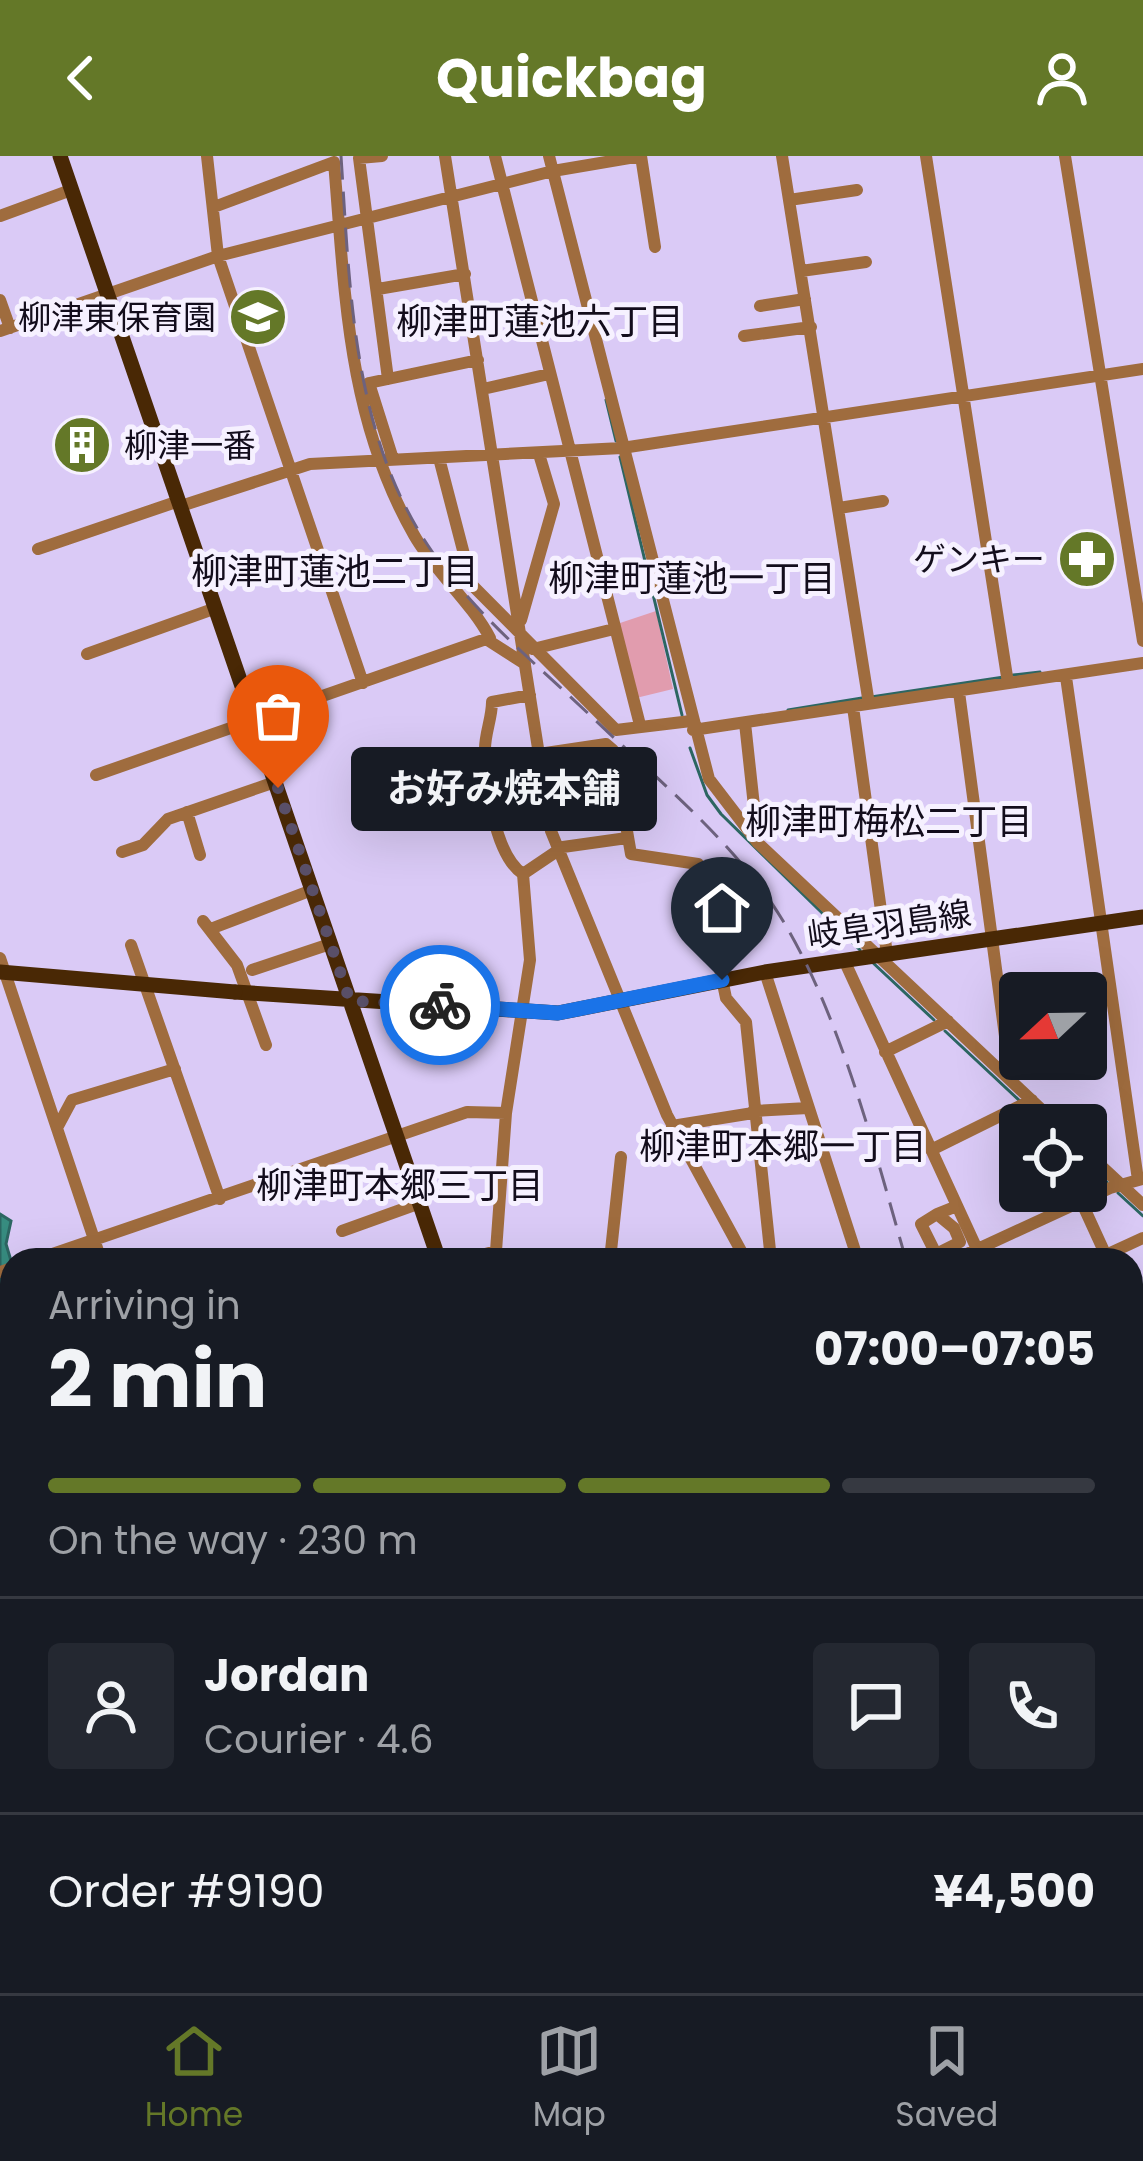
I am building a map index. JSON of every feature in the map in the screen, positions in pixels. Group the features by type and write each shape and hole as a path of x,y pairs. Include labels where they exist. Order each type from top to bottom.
{"main road":[{"path":"60,156 435,1248"},
{"name":"岐阜羽島線","path":"0,972 558,1013 722,980 1143,916"}],"street":[{"path":"207,156 218,256 363,683"},
{"path":"382,156 358,158 388,379"},
{"path":"445,156 557,852 672,1126 739,1248"},
{"path":"495,156 640,725"},
{"path":"0,301 5,330 218,256 454,198 551,163 641,156 656,247"},
{"path":"782,156 869,704"},
{"path":"926,156 1008,683"},
{"path":"1065,156 1143,640"},
{"path":"214,207 334,162 349,352 377,459 428,559 490,638 526,664"},
{"path":"551,163 692,725 721,800 758,844 883,955 1036,1104"},
{"path":"0,216 71,190"},
{"path":"789,200 857,190"},
{"path":"801,272 866,262"},
{"path":"378,289 465,274"},
{"path":"760,306 806,299"},
{"path":"745,337 811,327"},
{"path":"393,459 369,383 478,360"},
{"path":"38,549 290,468 377,459 622,448 1143,369"},
{"path":"483,389 549,374"},
{"path":"520,634 554,504 539,454"},
{"path":"439,458 472,585 616,730 640,725 745,724 1143,663"},
{"path":"838,508 884,501"},
{"path":"87,654 216,608"},
{"path":"533,650 614,628"},
{"path":"96,775 490,638"},
{"path":"1066,677 1141,1179 1107,1190"},
{"path":"959,692 1011,1081"},
{"path":"496,1248 506,1113 531,934 523,874 511,865 501,838 484,742 492,702 530,694"},
{"path":"853,707 883,955"},
{"path":"745,724 758,844"},
{"path":"539,754 606,744 613,750 632,854 698,864 726,998 746,1022 770,1248"},
{"path":"122,852 143,845 168,819 275,782"},
{"path":"187,812 200,854"},
{"path":"523,874 557,852 627,838"},
{"path":"266,1045 242,993 237,965 208,924 312,890"},
{"path":"252,970 331,944"},
{"path":"131,945 220,1199"},
{"path":"0,958 97,1248"},
{"path":"844,960 976,1248"},
{"path":"765,973 854,1248"},
{"path":"885,1052 948,1021"},
{"path":"57,1127 72,1100 175,1069"},
{"path":"931,1150 1032,1100"},
{"path":"672,1126 808,1108"},
{"path":"70,1248 467,1112 506,1113"},
{"path":"611,1248 621,1157"},
{"path":"1107,1172 1143,1205"},
{"path":"342,1232 420,1204"},
{"path":"937,1214 957,1206"},
{"path":"992,1248 1060,1212"},
{"path":"1086,1212 1103,1248"}],"shaded area":[{"path":"656,611 673,689 636,698 617,624"},
{"path":"0,1214 11,1221 7,1248 0,1248"}],"waterway":[{"path":"606,400 616,441"},
{"path":"620,457 682,715"},
{"path":"1013,675 1040,672"},
{"path":"871,697 1004,677"},
{"path":"788,710 862,698"},
{"path":"690,748 707,795 721,814 860,950"},
{"path":"871,961 934,1020"},
{"path":"945,1031 1021,1102"},
{"path":"1118,1193 1143,1216"}],"railway":[{"path":"341,156 360,360 385,459 405,506 448,574 487,618 682,801 761,888 787,927 830,1018 903,1248"}],"way so far":[{"path":"278,788 350,1001 440,1005"}],"place":[{"name":"柳津東保育園","path":"258,317"},
{"name":"柳津一番","path":"82,445"},
{"name":"ゲンキー","path":"1087,559"},
{"name":"お好み焼本舗","path":"278,788"}],"district":[{"name":"柳津町蓮池六丁目","path":"540,321"},
{"name":"柳津町蓮池二丁目","path":"335,571"},
{"name":"柳津町蓮池一丁目","path":"692,578"},
{"name":"柳津町梅松二丁目","path":"889,821"},
{"name":"柳津町本郷一丁目","path":"783,1146"},
{"name":"柳津町本郷三丁目","path":"400,1185"}],"route":[{"path":"440,1005 558,1013 722,980"}]}
